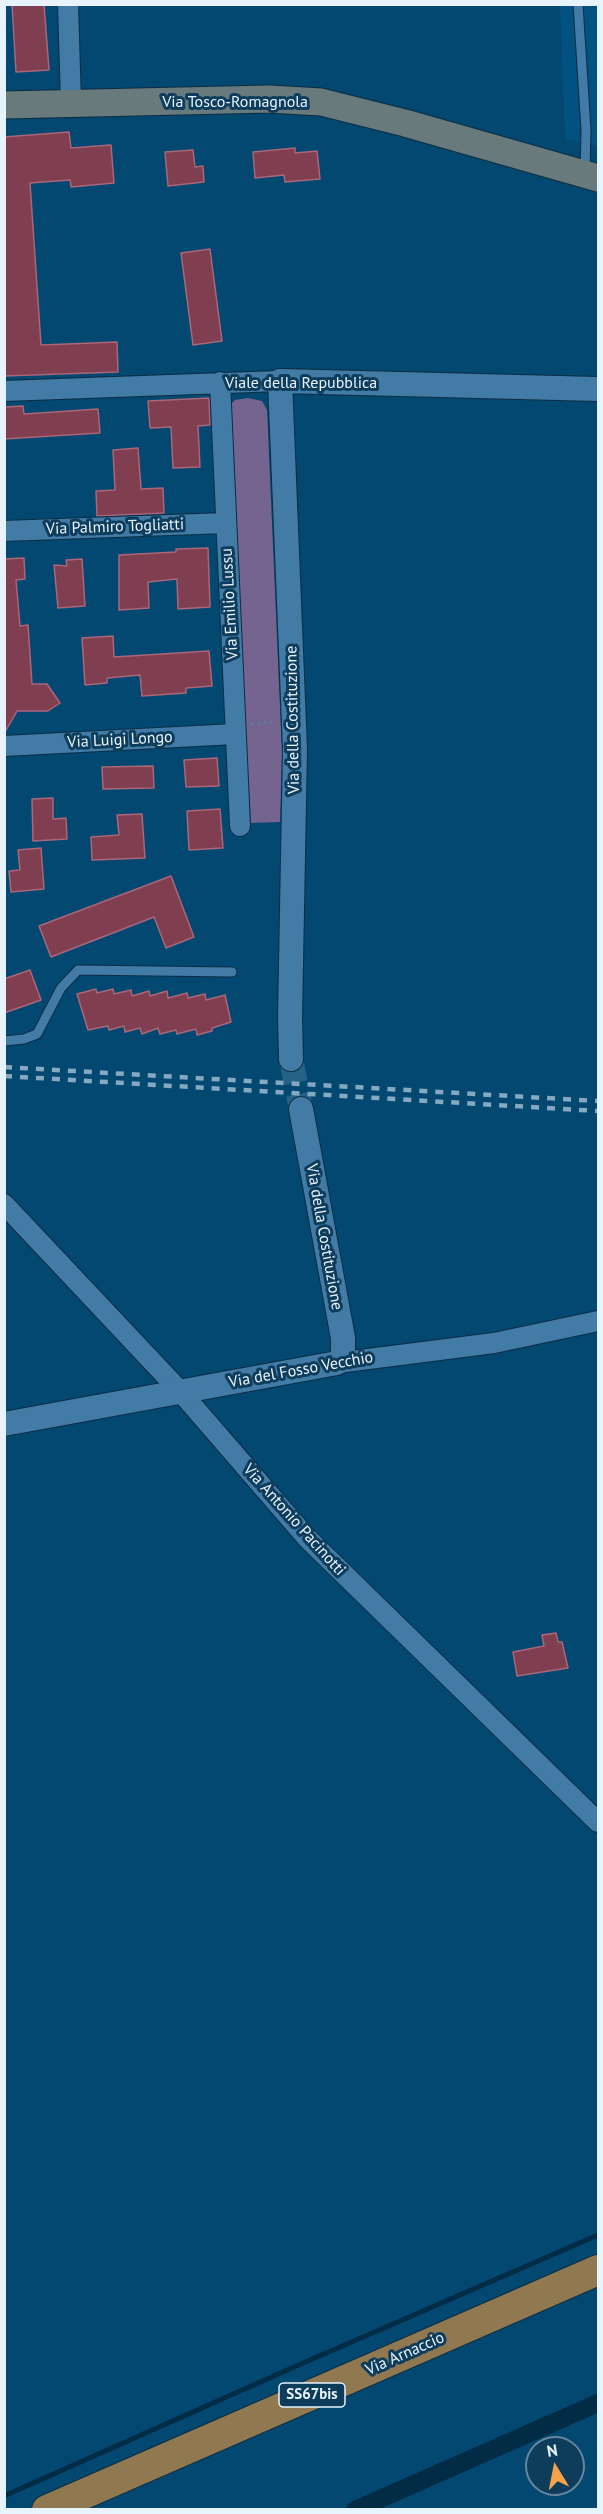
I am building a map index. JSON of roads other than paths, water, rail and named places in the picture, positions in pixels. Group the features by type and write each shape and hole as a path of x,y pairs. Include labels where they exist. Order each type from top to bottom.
{"main road":[{"name":"Via Tosco-Romagnola","path":"4,105 268,99 321,102 405,123 592,176"},
{"name":"Via Arnaccio","path":"46,2510 598,2270"}],"street":[{"path":"68,4 71,104"},
{"name":"Viale della Repubblica","path":"4,391 280,381 598,389"},
{"name":"Via della Costituzione","path":"280,381 295,721 291,1059"},
{"name":"Via Emilio Lussu","path":"220,382 240,826"},
{"name":"Via Palmiro Togliatti","path":"4,531 226,523"},
{"name":"Via Luigi Longo","path":"4,746 235,730"},
{"name":"Via della Costituzione","path":"301,1109 343,1338 343,1356 337,1363"},
{"name":"Via Antonio Pacinotti","path":"4,1204 180,1391 307,1539 598,1821"},
{"name":"Via del Fosso Vecchio","path":"4,1424 337,1363 494,1343 598,1321"}],"lane":[{"path":"578,4 586,130 592,176"},
{"path":"586,130 598,133"},
{"path":"4,1041 24,1039 37,1034 61,988 78,970 232,972"}],"waterway":[{"path":"4,2496 598,2235"},
{"path":"355,2510 598,2403"}],"tunnel":[{"path":"291,1059 301,1109"}],"railway":[{"path":"4,1067 598,1101"},
{"path":"4,1076 598,1111"}]}
